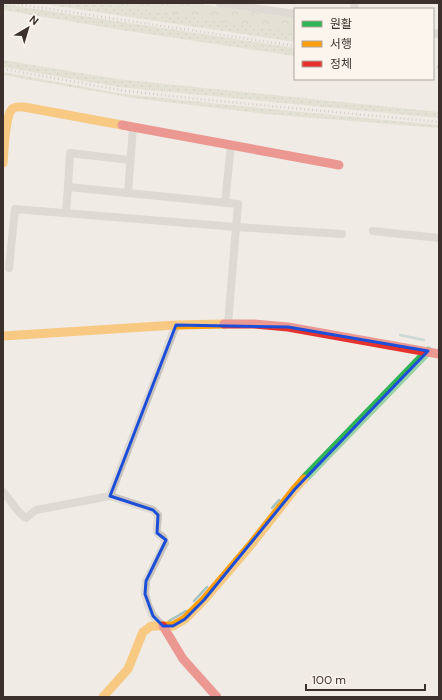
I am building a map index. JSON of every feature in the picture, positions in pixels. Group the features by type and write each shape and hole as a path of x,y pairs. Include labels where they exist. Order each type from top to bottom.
{"street":[{"path":"220,3 294,14"},
{"path":"3,163 8,108 24,107 133,128 256,149 339,166"},
{"path":"128,193 133,128"},
{"path":"225,203 231,145"},
{"path":"66,213 70,153 130,160"},
{"path":"68,187 238,204 228,324"},
{"path":"9,268 15,209 342,234"},
{"path":"373,230 439,238"},
{"path":"3,336 176,325 254,324 288,326 439,354"},
{"path":"110,496 176,325"},
{"path":"103,697 128,669 143,632 151,626 173,626 185,619 204,600 250,546 295,489 428,351"},
{"path":"3,492 19,514 26,518 36,510 110,496 152,510 158,515 156,526 157,533 165,542 146,581 145,594 148,605 153,616 163,626 183,659 217,697"}],"highlighted area":[{"path":"176,325 288,327 428,351 295,489 204,600 185,619 173,626 163,626 153,616 145,594 146,581 166,540 157,533 158,515 153,510 110,496"}],"green space":[{"path":"37,3 99,3 284,30 294,32 294,42"},
{"path":"99,3 194,3 294,18 294,32"},
{"path":"3,4 294,48 294,56 122,30 3,10"},
{"path":"3,60 117,79 439,112 439,118 119,87 3,67"},
{"path":"3,72 123,94 439,125 439,128 266,114 133,98 3,75"}],"waterway":[{"path":"400,335 424,340"},
{"path":"272,508 279,500"},
{"path":"194,601 207,587"},
{"path":"169,621 186,611"}],"railway":[{"path":"10,3 294,46"},
{"path":"434,67 439,67"},
{"path":"3,69 126,91 439,122"}],"traffic: fast":[{"path":"304,479 428,351"}],"traffic: slow":[{"path":"3,163 8,119 12,109 15,107 24,107 122,125"},
{"path":"3,336 176,325 224,324"},
{"path":"103,697 128,669 143,632 151,626 173,626 185,619 204,600 250,546 304,479"}],"traffic: jam":[{"path":"122,125 339,165"},
{"path":"224,324 254,324 288,327 439,354"},
{"path":"163,626 183,659 217,697"}]}
